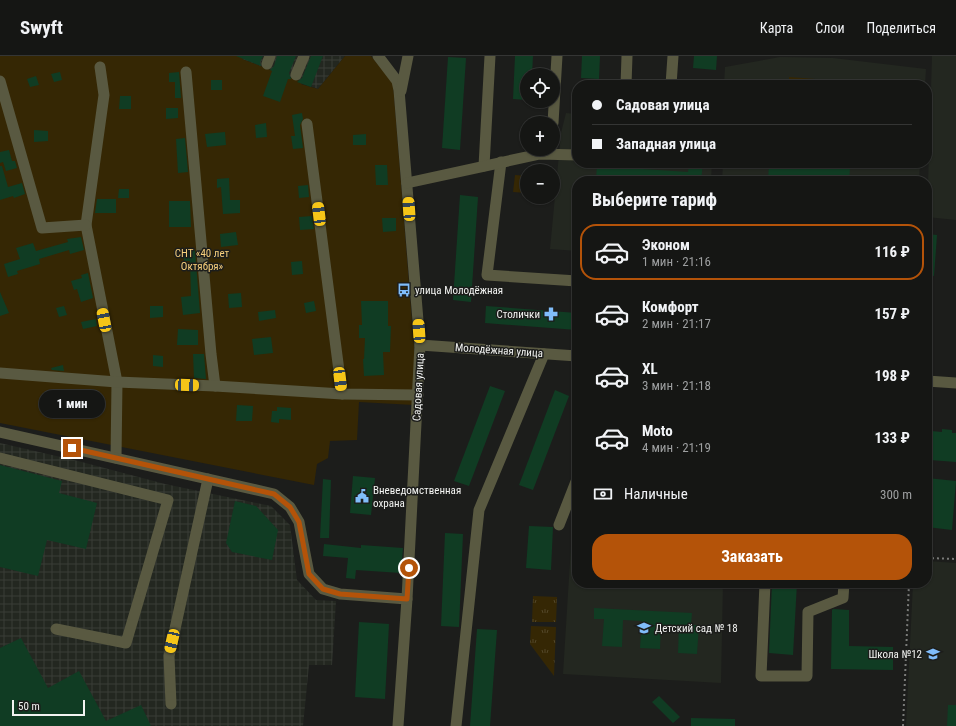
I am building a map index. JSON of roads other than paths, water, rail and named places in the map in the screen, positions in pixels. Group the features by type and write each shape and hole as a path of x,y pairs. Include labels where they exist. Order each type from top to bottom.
{"street":[{"path":"296,75 304,56"},
{"name":"Садовая улица","path":"378,56 397,81 400,98 420,345 407,599 398,726"},
{"path":"400,98 408,56"},
{"path":"484,166 490,56"},
{"path":"553,116 557,56"},
{"path":"626,80 627,56"},
{"path":"671,80 673,56"},
{"path":"100,67 104,95 86,225 116,382 116,458"},
{"path":"186,72 215,386"},
{"path":"0,81 42,228 86,225"},
{"path":"308,124 342,394"},
{"path":"560,153 572,154"},
{"path":"407,183 530,156"},
{"path":"501,162 488,275 572,281"},
{"name":"Молодёжная улица","path":"420,345 572,356"},
{"path":"456,726 479,510 544,354"},
{"path":"0,373 116,382 215,386 342,394 418,395"},
{"path":"932,381 956,383"},
{"path":"0,432 274,494 290,507 299,522 309,574 323,589 340,594 407,599"},
{"path":"0,458 168,500 126,643 56,629"},
{"path":"171,704 169,656 208,479"},
{"path":"559,525 572,492"},
{"path":"765,588 761,676 807,676 808,612 843,598 844,588"}],"place":[{"name":"улица Молодёжная","path":"404,290"},
{"name":"Столички","path":"551,314"},
{"name":"Вневедомственная охрана","path":"362,496"},
{"name":"Детский сад № 18","path":"644,628"},
{"name":"Школа №12","path":"933,654"}],"park label":[{"name":"СНТ «40 лет Октября»","path":"202,259"}]}
